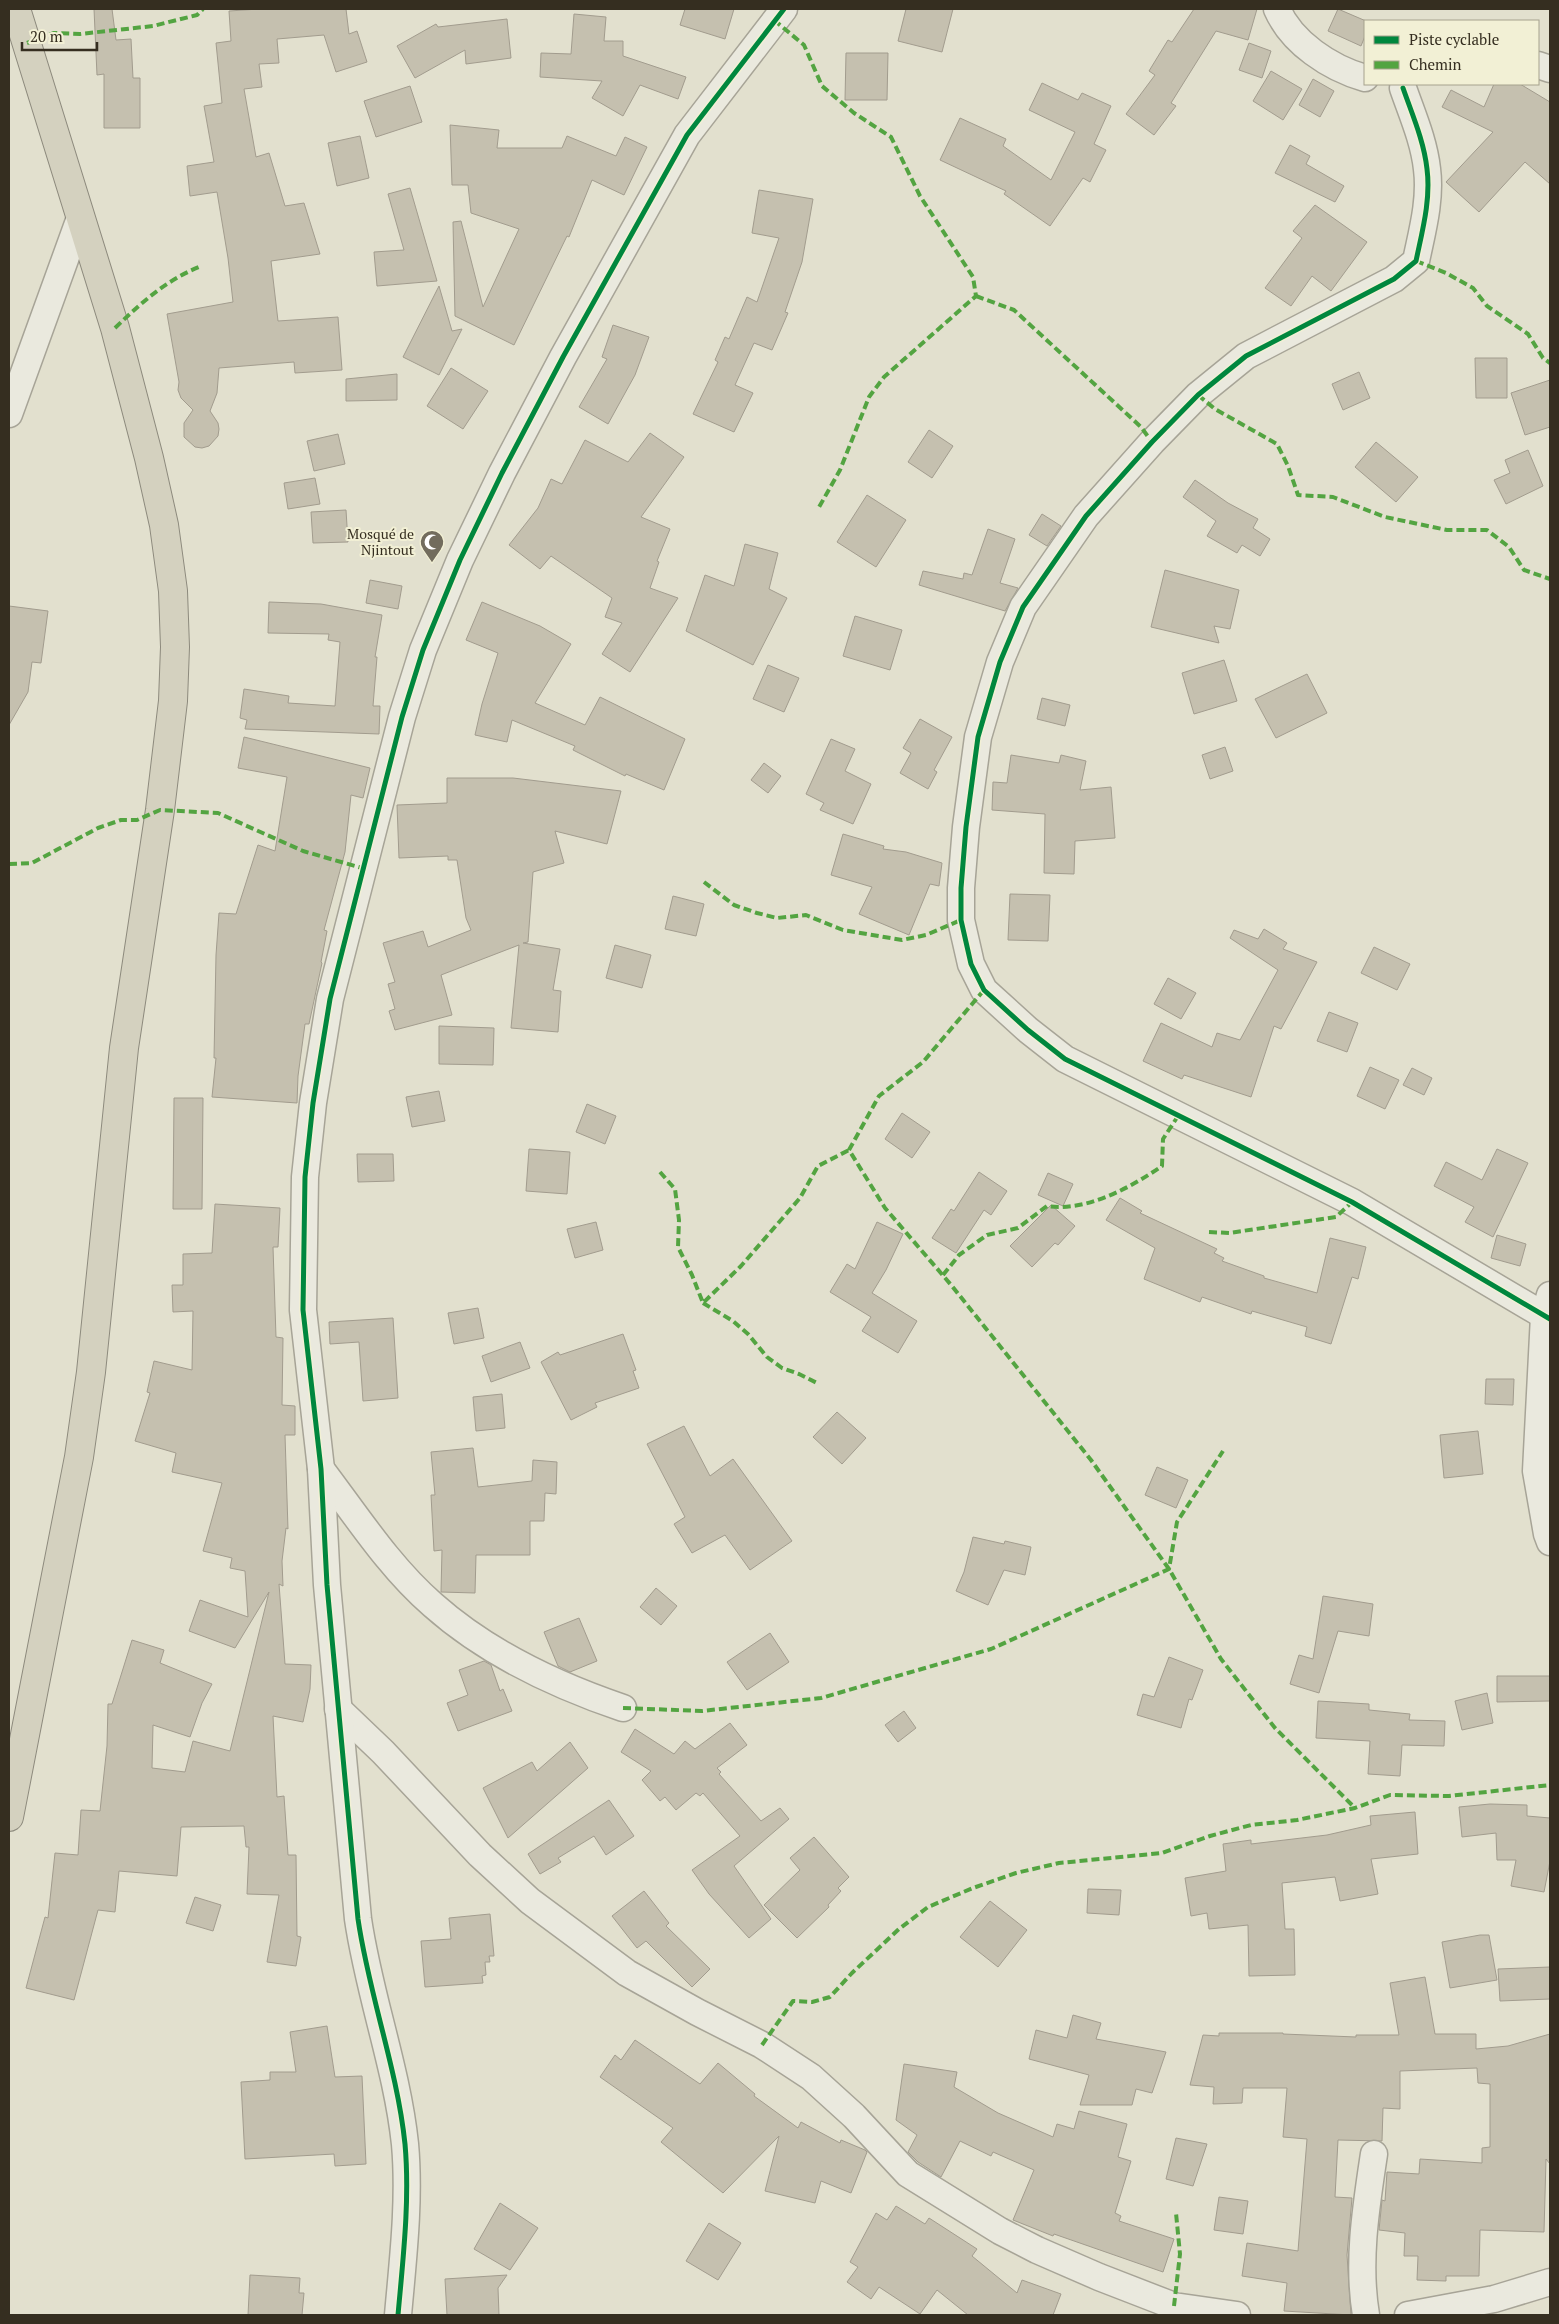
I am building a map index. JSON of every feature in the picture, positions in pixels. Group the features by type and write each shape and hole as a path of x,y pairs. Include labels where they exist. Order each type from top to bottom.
{"highway":[{"path":"9,1817 80,1457 91,1372 124,1048 160,810 173,701 175,647 173,591 164,525 149,458 115,328 16,9"}],"street":[{"path":"398,2315 406,2172 404,2144 400,2112 363,1952 327,1586 322,1470 303,1310 306,1168 313,1103 330,999 405,709 423,650 460,560 502,473 563,357 687,135 784,9"},
{"path":"1278,9 1284,23 1308,50 1364,78"},
{"path":"1403,85 1419,133 1427,170 1426,212 1416,261 1394,279 1246,356 1198,395 1152,442 1086,516 1023,607 1000,662 978,737 966,827 961,888 961,920 971,964 984,990 1028,1030 1065,1059 1352,1202 1548,1310 1536,1471 1550,1542"},
{"path":"9,414 80,218"},
{"path":"322,1470 396,1566 432,1604 465,1630 523,1666 576,1692 623,1708"},
{"path":"338,1708 383,1752 480,1855 530,1901 627,1973 762,2045 811,2077 843,2105 908,2174 1000,2231 1037,2250 1099,2277 1174,2306 1237,2315"},
{"path":"1366,2315 1362,2293 1361,2262 1374,2154"},
{"path":"1408,2315 1494,2299 1550,2282"}],"building":[{"path":"94,9 112,9 116,40 131,39 133,78 140,78 140,128 104,128 104,74 97,75"},
{"path":"346,9 349,34 357,31 367,62 336,72 324,35 277,39 279,63 259,64 262,87 244,89 256,157 269,153 285,206 304,203 320,254 271,261 278,321 338,317 342,370 295,373 294,362 219,368 217,393 210,411 218,423 218,436 209,446 202,448 195,447 184,437 184,423 193,410 181,398 178,390 179,382 167,314 233,302 217,192 190,196 187,166 214,162 204,106 222,103 216,43 231,41 229,11"},
{"path":"685,9 734,9 725,39 680,25"},
{"path":"906,9 953,9 942,52 898,41"},
{"path":"1194,9 1257,9 1248,40 1216,31 1171,103 1176,106 1154,135 1126,114 1155,75 1149,71 1168,40 1172,42"},
{"path":"1338,9 1364,20 1364,38 1361,46 1328,31"},
{"path":"574,14 606,17 604,41 623,41 623,56 686,77 678,99 640,85 623,116 592,98 602,81 540,77 541,53 571,54"},
{"path":"507,19 511,58 466,64 465,50 415,78 397,46 436,24 438,27"},
{"path":"1249,43 1271,51 1262,78 1239,70"},
{"path":"846,53 888,53 887,100 845,100"},
{"path":"1271,71 1302,89 1283,120 1253,101"},
{"path":"1313,79 1334,91 1320,117 1299,105"},
{"path":"1042,83 1078,100 1082,93 1111,106 1094,144 1106,150 1090,182 1083,178 1050,226 1004,194 1006,191 940,160 960,118 1006,139 1003,146 1051,180 1075,132 1029,110"},
{"path":"1494,85 1522,85 1550,102 1550,184 1525,162 1479,212 1446,182 1493,132 1442,107 1451,90 1484,107"},
{"path":"410,86 422,122 376,137 364,101"},
{"path":"450,125 499,130 497,148 562,148 567,136 616,156 625,137 647,147 624,195 592,180 569,237 567,236 514,345 455,316 453,222 461,221 483,307 519,229 471,213 468,185 452,185"},
{"path":"360,136 369,178 337,186 328,143"},
{"path":"1290,145 1310,156 1306,164 1344,186 1335,202 1275,173"},
{"path":"410,188 437,281 377,286 374,252 404,250 388,194"},
{"path":"759,190 813,199 802,262 785,312 788,313 772,350 754,343 735,385 753,393 734,432 693,414 718,362 715,360 725,337 729,339 747,297 757,302 779,238 752,233"},
{"path":"1315,205 1367,242 1331,291 1312,276 1291,306 1265,288 1302,238 1293,231"},
{"path":"439,286 452,331 462,329 439,375 403,357"},
{"path":"613,325 649,337 635,375 608,424 579,407 607,359 602,357"},
{"path":"1475,358 1507,358 1507,398 1476,398"},
{"path":"451,368 488,391 463,429 427,406"},
{"path":"1359,372 1370,398 1343,410 1332,384"},
{"path":"397,374 397,400 346,401 346,379"},
{"path":"1550,380 1550,427 1525,435 1511,393"},
{"path":"929,430 953,446 932,478 908,462"},
{"path":"650,433 684,457 641,517 670,529 657,561 659,562 650,588 678,598 630,672 602,654 622,623 605,617 612,598 551,556 540,569 509,545 538,508 551,479 562,484 585,440 628,462"},
{"path":"338,434 345,464 314,471 307,441"},
{"path":"1376,442 1418,477 1396,502 1355,467"},
{"path":"1528,450 1543,486 1506,504 1494,480 1510,473 1505,460"},
{"path":"315,478 320,504 288,509 284,483"},
{"path":"1195,480 1228,503 1258,519 1253,528 1270,539 1260,556 1242,545 1237,553 1207,536 1216,521 1183,497"},
{"path":"867,495 906,520 876,567 837,542"},
{"path":"346,510 348,542 313,543 311,512"},
{"path":"1042,514 1061,526 1047,546 1029,535"},
{"path":"988,529 1015,539 1000,583 1018,588 1005,611 919,585 923,571 963,579 964,573 972,575"},
{"path":"745,544 778,553 769,589 787,598 753,665 686,631 705,575 734,586"},
{"path":"1165,570 1239,590 1230,629 1214,626 1219,643 1151,627"},
{"path":"370,580 402,586 398,609 366,603"},
{"path":"269,602 321,604 382,615 375,657 377,657 373,706 380,706 379,734 245,729 247,720 240,718 244,689 289,696 288,703 335,706 340,642 328,640 329,634 268,633"},
{"path":"482,602 540,626 571,644 535,703 585,725 600,697 685,739 664,790 626,774 625,776 573,750 575,746 512,720 507,742 475,735 482,704 498,653 466,640"},
{"path":"9,606 48,611 41,663 32,662 28,692 9,725"},
{"path":"855,616 902,630 890,670 843,656"},
{"path":"1224,660 1237,701 1194,714 1182,673"},
{"path":"768,665 799,678 784,712 753,699"},
{"path":"1307,674 1327,713 1276,738 1255,699"},
{"path":"1042,698 1070,705 1065,726 1037,719"},
{"path":"920,719 952,737 934,770 937,772 928,789 900,773 911,753 903,748"},
{"path":"244,737 370,768 363,798 351,795 345,852 324,930 327,931 322,963 309,1024 305,1024 298,1076 297,1103 212,1097 216,1058 214,1058 216,955 219,913 236,914 258,845 275,851 287,777 238,768"},
{"path":"831,739 855,749 845,771 871,784 853,824 820,810 824,803 806,794"},
{"path":"1225,747 1233,771 1210,779 1202,755"},
{"path":"1011,755 1059,763 1061,755 1086,761 1080,790 1111,787 1115,838 1075,841 1074,874 1044,873 1045,814 992,810 993,782 1007,783"},
{"path":"764,763 781,776 768,793 751,780"},
{"path":"447,778 513,778 621,791 607,844 555,831 564,863 533,872 528,942 523,943 560,949 553,990 561,991 558,1032 511,1028 519,945 441,975 452,1015 395,1030 389,1011 395,1009 388,984 395,982 383,943 423,931 428,947 471,930 466,918 457,860 448,860 448,856 399,858 397,805 447,803"},
{"path":"843,834 884,846 883,849 906,852 942,863 939,886 930,884 909,935 859,914 872,887 831,875"},
{"path":"1010,894 1050,895 1048,941 1008,940"},
{"path":"673,896 704,904 696,936 665,929"},
{"path":"1264,929 1287,943 1283,949 1317,962 1281,1029 1274,1026 1251,1097 1184,1075 1182,1079 1143,1061 1161,1023 1212,1047 1217,1033 1240,1040 1278,970 1230,938 1234,930 1258,939"},
{"path":"615,945 651,955 642,988 606,978"},
{"path":"1374,947 1410,964 1397,990 1361,973"},
{"path":"1168,978 1196,993 1181,1019 1154,1004"},
{"path":"1329,1012 1358,1023 1347,1052 1317,1041"},
{"path":"439,1026 494,1028 493,1065 439,1064"},
{"path":"1370,1067 1399,1080 1385,1109 1357,1096"},
{"path":"1412,1068 1432,1078 1424,1095 1403,1085"},
{"path":"439,1091 445,1121 412,1127 406,1097"},
{"path":"174,1098 203,1098 202,1209 173,1209"},
{"path":"587,1104 616,1116 605,1144 576,1132"},
{"path":"902,1113 930,1132 912,1158 885,1139"},
{"path":"529,1149 570,1152 567,1194 526,1191"},
{"path":"1497,1149 1528,1163 1493,1237 1465,1222 1474,1207 1434,1186 1446,1162 1482,1180"},
{"path":"357,1154 393,1154 394,1181 358,1182"},
{"path":"979,1172 1007,1191 991,1215 984,1210 956,1253 932,1238 951,1209 954,1211"},
{"path":"1048,1173 1073,1184 1063,1206 1038,1195"},
{"path":"1120,1198 1142,1211 1140,1213 1217,1249 1214,1253 1224,1258 1222,1261 1264,1276 1264,1278 1317,1293 1330,1238 1366,1247 1358,1279 1352,1277 1331,1344 1305,1336 1307,1327 1252,1311 1251,1314 1202,1297 1200,1302 1144,1279 1155,1248 1106,1220"},
{"path":"215,1204 280,1208 278,1247 273,1247 276,1337 283,1338 282,1405 295,1406 295,1435 285,1435 288,1529 286,1528 282,1561 283,1586 279,1584 285,1664 311,1665 310,1689 303,1722 273,1716 277,1797 284,1796 288,1855 296,1855 297,1936 301,1937 296,1966 267,1962 279,1895 247,1894 249,1847 246,1847 244,1826 181,1827 177,1876 119,1871 115,1912 98,1910 74,2000 26,1988 45,1917 48,1918 55,1853 78,1855 81,1810 100,1811 107,1746 108,1704 112,1704 132,1640 164,1650 160,1663 212,1684 202,1703 190,1737 153,1725 152,1768 185,1772 193,1741 230,1751 269,1592 235,1648 189,1631 200,1600 248,1617 245,1571 230,1568 232,1558 203,1551 222,1483 172,1472 176,1453 135,1441 150,1393 147,1392 154,1361 192,1370 193,1311 173,1312 172,1285 183,1285 183,1254 212,1253"},
{"path":"1051,1205 1075,1226 1058,1245 1055,1243 1032,1267 1010,1246"},
{"path":"596,1222 603,1250 575,1258 567,1229"},
{"path":"877,1222 903,1234 886,1270 872,1293 917,1321 898,1353 862,1331 871,1317 830,1292 847,1264 855,1269"},
{"path":"1497,1235 1526,1244 1520,1266 1491,1258"},
{"path":"478,1308 484,1338 454,1344 448,1313"},
{"path":"393,1318 398,1398 363,1401 359,1342 330,1344 329,1322"},
{"path":"623,1334 636,1370 633,1371 639,1388 595,1403 597,1407 571,1420 541,1362 558,1352 560,1355"},
{"path":"520,1342 530,1368 491,1382 482,1356"},
{"path":"1486,1379 1514,1379 1513,1405 1485,1404"},
{"path":"502,1394 505,1428 476,1431 473,1397"},
{"path":"837,1412 866,1438 842,1464 813,1437"},
{"path":"684,1426 710,1476 733,1459 792,1541 750,1570 725,1535 692,1553 674,1524 685,1517 647,1444"},
{"path":"1478,1431 1483,1474 1444,1478 1440,1435"},
{"path":"473,1448 478,1487 532,1481 533,1460 557,1462 556,1494 545,1493 544,1521 530,1521 530,1555 476,1555 475,1593 441,1592 442,1550 434,1551 431,1495 435,1495 431,1452"},
{"path":"1157,1467 1188,1480 1176,1508 1145,1495"},
{"path":"973,1537 1004,1544 1005,1541 1031,1547 1025,1575 1004,1570 988,1605 956,1591 964,1572"},
{"path":"656,1588 677,1606 661,1625 640,1607"},
{"path":"1323,1596 1373,1604 1369,1636 1338,1631 1319,1693 1290,1684 1299,1655 1313,1659"},
{"path":"579,1618 597,1661 570,1672 558,1666 544,1632"},
{"path":"770,1633 789,1662 747,1690 727,1662"},
{"path":"1169,1657 1203,1670 1192,1700 1189,1699 1181,1728 1137,1715 1143,1694 1154,1697"},
{"path":"484,1661 491,1665 500,1691 503,1689 512,1711 458,1731 447,1703 468,1695 459,1670"},
{"path":"1497,1676 1550,1676 1550,1701 1497,1702"},
{"path":"1487,1693 1493,1723 1462,1730 1455,1701"},
{"path":"1318,1701 1369,1704 1369,1710 1410,1714 1409,1720 1445,1721 1444,1746 1402,1745 1400,1776 1368,1774 1370,1741 1316,1738"},
{"path":"904,1711 916,1728 898,1742 885,1725"},
{"path":"730,1723 747,1745 717,1768 721,1772 719,1774 761,1821 780,1808 789,1819 734,1866 771,1919 749,1938 709,1894 692,1870 740,1836 703,1793 700,1796 696,1793 676,1810 665,1797 660,1801 642,1780 651,1771 621,1752 635,1729 674,1754 685,1741 695,1749"},
{"path":"570,1742 588,1768 508,1838 483,1788 532,1762 537,1771"},
{"path":"609,1800 634,1836 606,1855 594,1836 558,1858 561,1862 540,1874 528,1854"},
{"path":"1490,1804 1527,1805 1527,1816 1550,1818 1550,1861 1544,1892 1511,1886 1516,1860 1497,1860 1496,1833 1462,1837 1459,1807"},
{"path":"1415,1812 1418,1854 1371,1859 1378,1894 1340,1901 1335,1877 1282,1883 1285,1929 1294,1929 1295,1975 1249,1976 1248,1925 1209,1929 1207,1913 1191,1916 1185,1878 1226,1871 1223,1844 1251,1840 1251,1844 1327,1835 1371,1825 1370,1816"},
{"path":"814,1837 849,1877 838,1888 841,1891 828,1905 829,1907 797,1938 764,1905 800,1870 790,1858"},
{"path":"1088,1889 1121,1890 1119,1915 1087,1913"},
{"path":"644,1891 669,1923 666,1926 710,1969 692,1987 646,1941 637,1948 612,1916"},
{"path":"195,1897 221,1905 213,1931 186,1923"},
{"path":"990,1901 1027,1930 998,1967 960,1937"},
{"path":"490,1914 494,1956 489,1956 490,1962 485,1962 486,1975 482,1976 483,1983 425,1987 421,1941 451,1939 449,1918"},
{"path":"1489,1935 1497,1980 1450,1988 1442,1942"},
{"path":"1550,1967 1550,1999 1500,2001 1498,1969"},
{"path":"1425,1977 1435,2034 1476,2034 1476,2049 1508,2046 1550,2034 1550,2164 1546,2159 1544,2232 1480,2230 1479,2276 1446,2276 1446,2281 1417,2280 1418,2256 1404,2256 1405,2233 1379,2230 1382,2200 1385,2201 1387,2172 1419,2174 1420,2159 1482,2163 1482,2148 1490,2147 1490,2084 1478,2083 1477,2068 1400,2071 1400,2109 1383,2108 1382,2141 1338,2140 1335,2197 1352,2198 1347,2255 1351,2315 1284,2311 1287,2283 1242,2276 1247,2243 1298,2251 1307,2139 1283,2137 1287,2088 1243,2088 1242,2103 1213,2104 1214,2087 1190,2085 1203,2035 1219,2036 1219,2033 1283,2033 1356,2037 1356,2035 1399,2035 1390,1983"},
{"path":"1073,2015 1101,2023 1096,2039 1166,2052 1152,2093 1136,2089 1132,2105 1080,2105 1089,2075 1029,2059 1036,2030 1067,2038"},
{"path":"327,2026 335,2077 362,2076 366,2164 335,2166 334,2154 245,2159 241,2082 270,2080 270,2072 296,2072 290,2032"},
{"path":"635,2040 700,2084 718,2063 755,2094 754,2096 798,2128 801,2122 840,2143 841,2140 865,2150 867,2152 851,2193 821,2181 815,2203 765,2191 779,2136 723,2193 661,2142 673,2128 600,2077 615,2055 621,2060"},
{"path":"904,2064 957,2072 954,2087 998,2113 1053,2137 1057,2124 1074,2129 1079,2111 1127,2124 1118,2157 1131,2161 1115,2213 1121,2216 1119,2221 1174,2239 1163,2272 1054,2234 1053,2236 1013,2220 1034,2170 993,2152 991,2156 960,2141 941,2177 918,2162 908,2152 917,2135 896,2120"},
{"path":"1176,2138 1207,2144 1193,2186 1166,2179"},
{"path":"1219,2197 1248,2201 1243,2234 1214,2230"},
{"path":"500,2203 538,2228 510,2270 474,2249"},
{"path":"896,2206 925,2224 929,2218 977,2249 972,2256 1017,2293 1022,2280 1061,2294 1053,2315 968,2315 937,2290 920,2314 879,2287 871,2299 847,2282 858,2267 850,2262 876,2213 887,2220"},
{"path":"709,2223 741,2243 718,2280 686,2261"},
{"path":"250,2275 300,2278 299,2293 304,2293 302,2315 248,2315"},
{"path":"507,2275 498,2288 499,2315 447,2315 445,2279"}],"marked path":[{"path":"27,43 54,33 80,34 153,26 197,15 203,9"},
{"path":"774,20 804,45 822,86 854,113 891,137 920,196 973,277 976,296 884,377 869,397 840,470 818,509"},
{"path":"1416,261 1446,273 1473,288 1487,306 1528,334 1543,358 1550,363"},
{"path":"115,328 144,301 164,286 199,267"},
{"path":"976,296 1014,310 1141,427 1152,442"},
{"path":"1198,395 1215,409 1277,444 1288,466 1298,495 1333,497 1385,517 1447,530 1487,530 1509,547 1524,570 1550,579"},
{"path":"9,864 32,863 98,828 121,820 137,820 160,810 218,813 303,851 362,868"},
{"path":"704,882 734,905 757,913 777,918 806,915 843,930 902,940 926,935 961,920"},
{"path":"984,990 923,1062 879,1096 849,1150 885,1208 952,1286 1091,1460 1169,1569 1221,1659 1275,1728 1355,1808"},
{"path":"943,1275 959,1255 987,1235 1018,1228 1047,1206 1062,1207 1092,1202 1122,1190 1162,1166 1163,1139 1178,1116"},
{"path":"660,1172 675,1189 679,1220 678,1247 703,1303 741,1266 800,1198 818,1166 849,1150"},
{"path":"1209,1232 1229,1233 1336,1217 1352,1202"},
{"path":"703,1303 733,1321 748,1334 767,1357 782,1368 819,1384"},
{"path":"623,1708 702,1711 821,1698 991,1649 1169,1569 1177,1522 1223,1451"},
{"path":"762,2045 793,2001 812,2002 830,1997 852,1973 899,1929 928,1907 973,1888 1016,1873 1059,1863 1162,1853 1210,1836 1251,1825 1297,1820 1355,1808 1390,1795 1449,1796 1550,1785"},
{"path":"1174,2306 1180,2254 1176,2213"}],"cycle path":[{"path":"398,2315 404,2251 407,2186 405,2144 396,2087 369,1976 358,1919 327,1585 321,1469 303,1310 305,1177 313,1103 330,999 402,717 423,650 460,560 502,473 563,357 687,135 784,9"},
{"path":"1403,88 1423,148 1428,181 1425,216 1416,261 1394,279 1246,356 1198,395 1152,442 1086,516 1023,607 1000,662 978,737 966,827 961,888 961,920 971,964 984,990 1028,1030 1065,1059 1352,1202 1550,1319"}],"place":[{"name":"Mosqué de Njintout","path":"432,563"}]}
